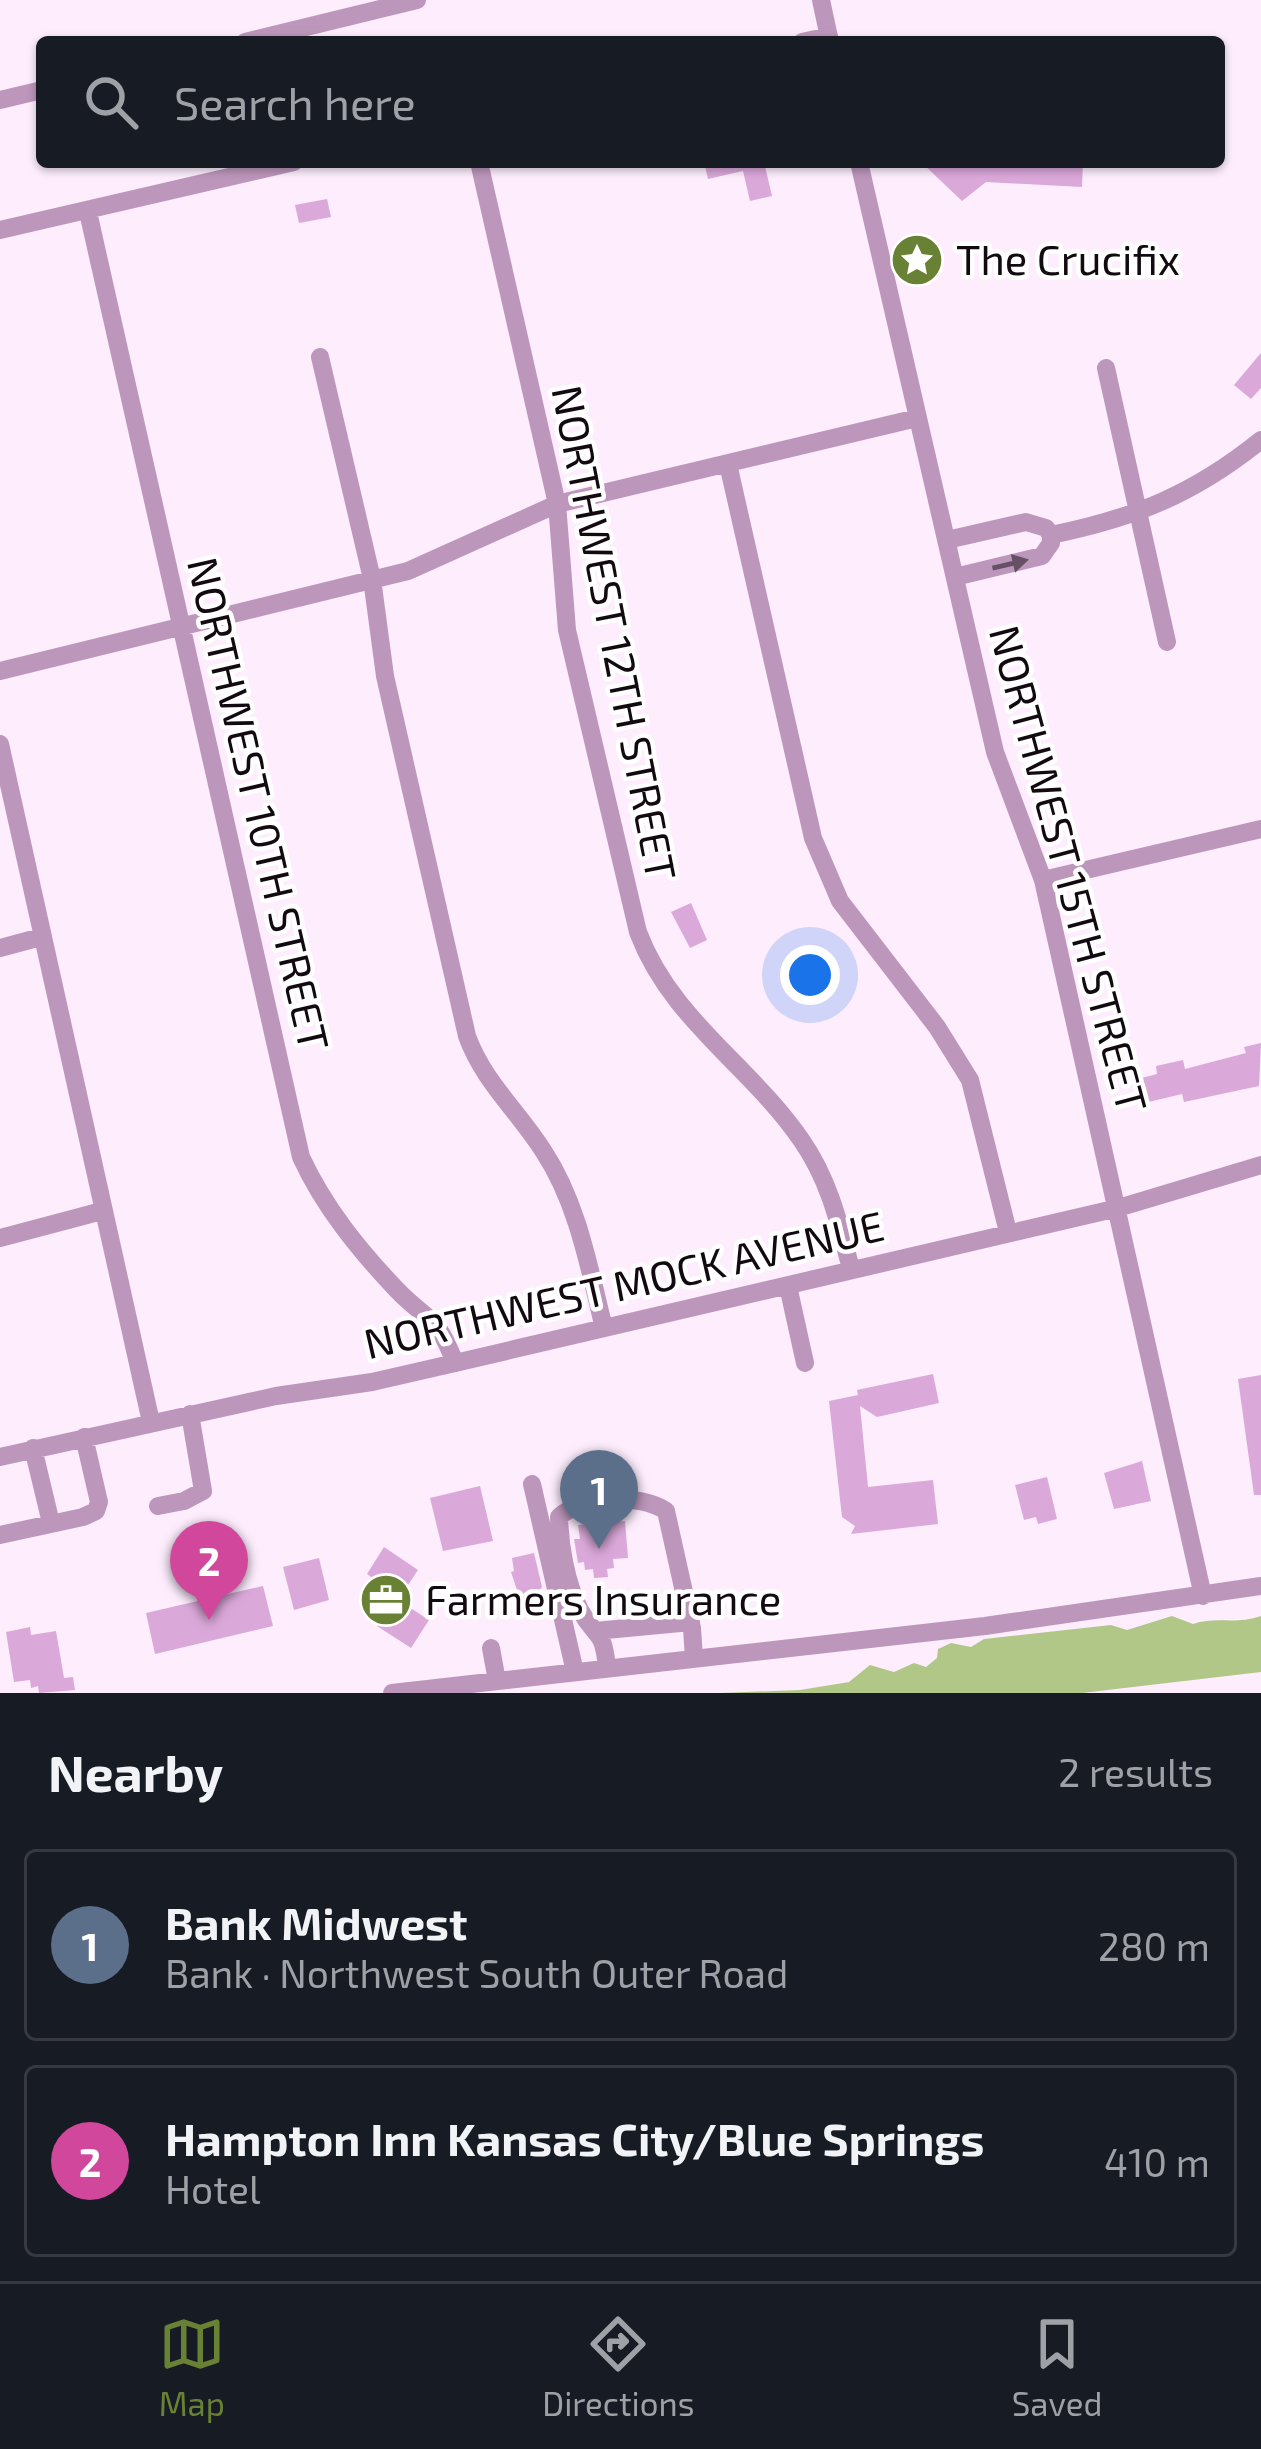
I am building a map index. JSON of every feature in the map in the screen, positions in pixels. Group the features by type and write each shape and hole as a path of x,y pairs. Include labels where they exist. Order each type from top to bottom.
{"street":[{"path":"270,36 417,0"},
{"path":"821,0 829,36"},
{"path":"0,100 36,91"},
{"path":"0,230 254,168"},
{"name":"NORTHWEST 12TH STREET","path":"480,168 557,504 568,630 628,901 650,963 690,1018 801,1139 834,1203 851,1269"},
{"name":"NORTHWEST 15TH STREET","path":"861,168 995,752 1043,880 1203,1596"},
{"name":"NORTHWEST 10TH STREET","path":"88,212 301,1157 340,1224 400,1294 432,1317 455,1363"},
{"path":"320,357 372,579 385,676 467,1036 475,1058 545,1152 563,1186 604,1328"},
{"path":"1106,368 1167,642"},
{"path":"0,671 436,560 557,504 917,418"},
{"path":"1052,536 1117,521 1168,502 1261,440"},
{"path":"728,464 813,838 840,902 937,1027 970,1079 1008,1232"},
{"path":"947,539 1035,521 1052,536 1042,556 955,578"},
{"path":"0,744 151,1422"},
{"path":"1043,880 1261,829"},
{"path":"0,948 41,938"},
{"name":"NORTHWEST MOCK AVENUE","path":"0,1457 151,1422 455,1363 788,1286 1118,1208 1261,1165"},
{"path":"0,1238 102,1211"},
{"path":"788,1286 805,1364"},
{"path":"158,1506 203,1491 190,1414"},
{"path":"0,1534 96,1511 99,1502 84,1437"},
{"path":"33,1448 51,1523"},
{"path":"532,1484 575,1672"},
{"path":"607,1668 604,1636 573,1595 559,1516 568,1508 620,1500 646,1500 666,1511 691,1622 694,1659"},
{"path":"392,1693 1261,1586"},
{"path":"595,1630 691,1622"},
{"path":"491,1648 497,1681"}],"green space":[{"path":"1172,1616 1193,1624 1261,1616 1261,1672 1082,1693 720,1693 800,1690 849,1682 870,1665 894,1672 914,1663 926,1667 937,1658 938,1649 951,1643 971,1647 984,1639 1111,1625 1127,1630"}],"building":[{"path":"705,168 765,168 772,196 750,201 743,171 708,179"},
{"path":"927,168 1083,168 1082,187 986,182 962,201"},
{"path":"327,199 331,217 299,223 295,205"},
{"path":"1261,353 1261,388 1251,399 1234,385"},
{"path":"691,903 707,940 690,948 671,912"},
{"path":"1261,1043 1259,1086 1184,1102 1182,1094 1140,1104 1134,1080 1157,1074 1156,1066 1183,1060 1185,1069 1246,1053 1244,1047"},
{"path":"933,1374 939,1403 877,1417 860,1406 868,1487 933,1480 938,1524 851,1534 855,1526 842,1517 829,1401 858,1395 857,1390"},
{"path":"1261,1375 1261,1495 1254,1495 1238,1379"},
{"path":"1142,1461 1151,1501 1114,1509 1104,1473"},
{"path":"1047,1477 1057,1519 1038,1524 1036,1517 1024,1520 1015,1485"},
{"path":"480,1486 493,1541 443,1551 430,1498"},
{"path":"625,1521 628,1558 613,1559 608,1577 594,1578 593,1569 585,1570 584,1562 578,1563 574,1539 580,1539 578,1525"},
{"name":"Farmers Insurance","path":"384,1547 418,1570 398,1600 429,1620 411,1648 377,1626 387,1610 376,1603 386,1587 367,1574"},
{"path":"534,1553 542,1587 519,1596 512,1558"},
{"path":"319,1558 329,1600 294,1610 283,1567"},
{"path":"263,1586 273,1626 155,1654 146,1613"},
{"path":"30,1627 31,1635 56,1631 64,1678 73,1677 75,1690 39,1693 38,1686 31,1688 30,1680 14,1682 6,1632"}],"place":[{"name":"The Crucifix","path":"917,260"},
{"name":"Bank Midwest","path":"599,1549"},
{"name":"Farmers Insurance","path":"386,1600"},
{"name":"Hampton Inn Kansas City/Blue Springs","path":"209,1620"}]}
